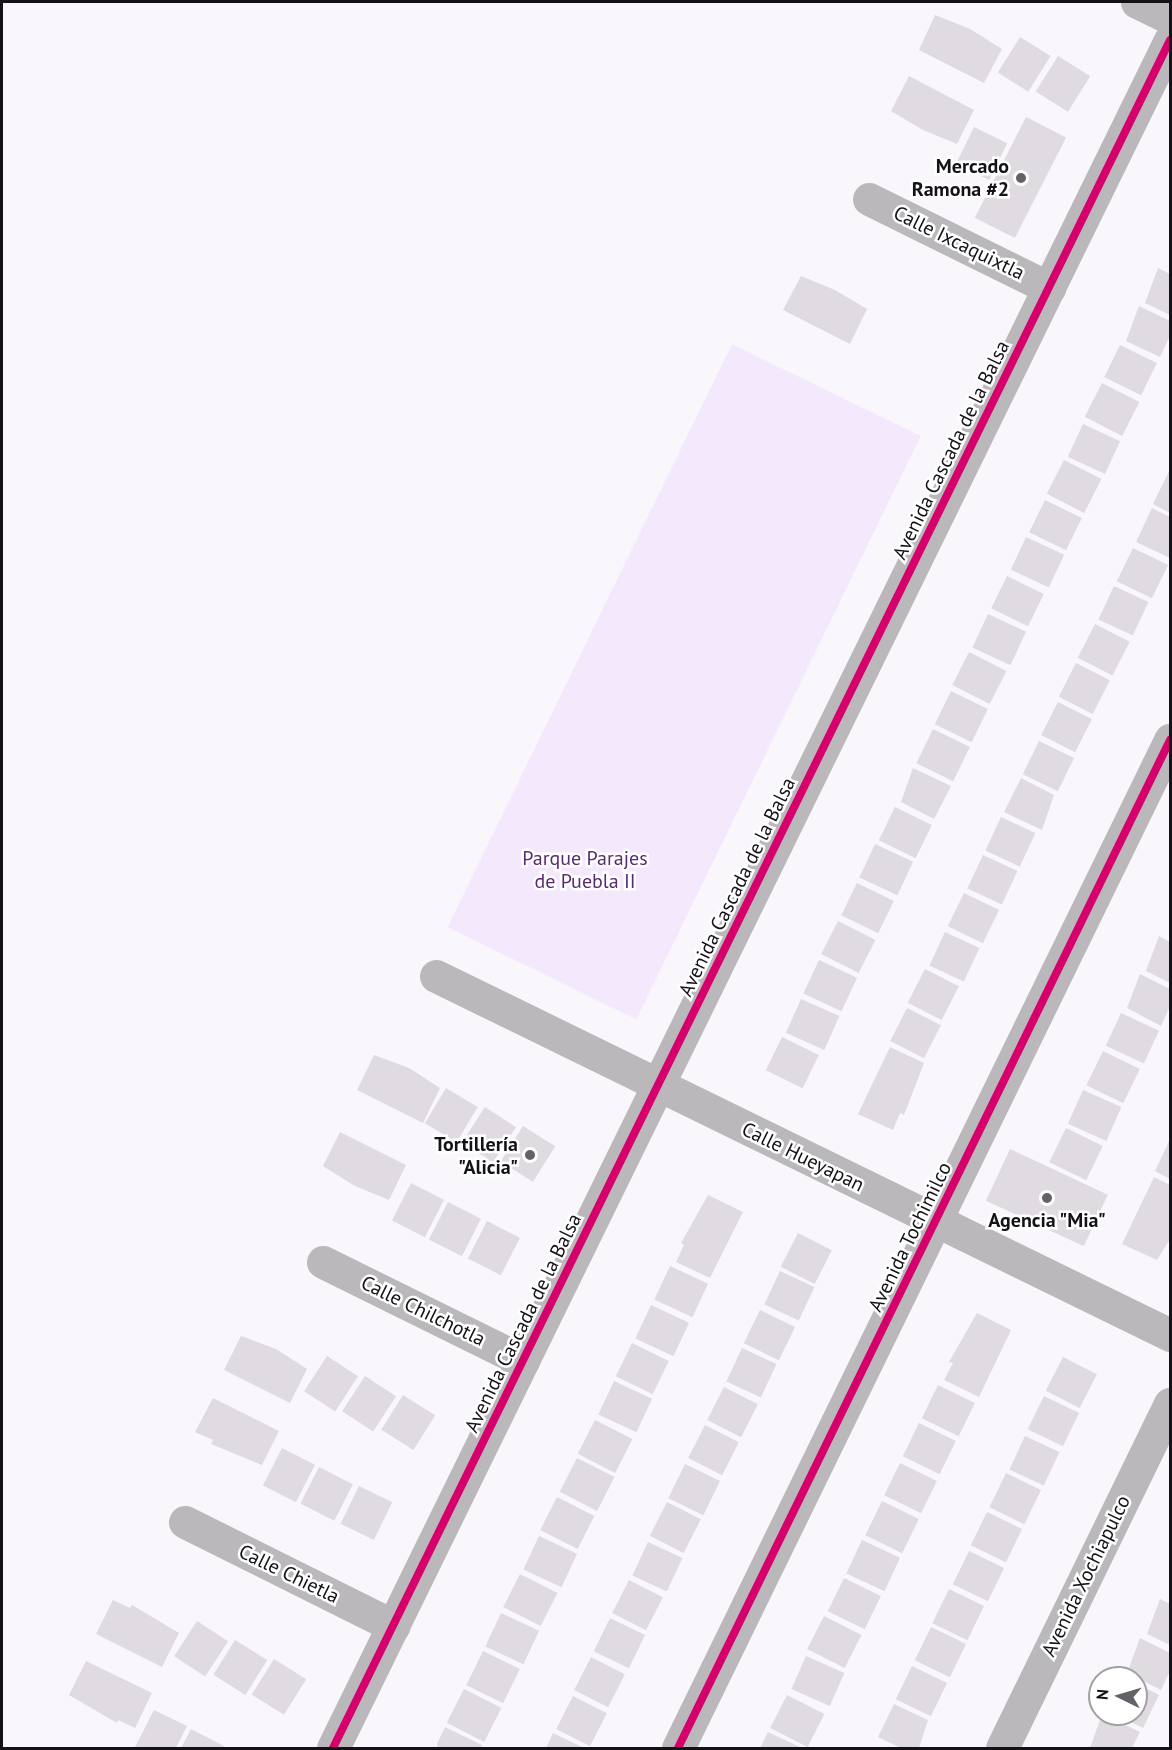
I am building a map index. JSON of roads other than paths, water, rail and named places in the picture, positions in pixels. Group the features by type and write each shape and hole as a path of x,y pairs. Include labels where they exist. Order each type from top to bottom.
{"street":[{"path":"1137,2 1170,18"},
{"name":"Avenida Cascada de la Balsa","path":"333,1749 1170,40"},
{"name":"Calle Ixcaquixtla","path":"869,199 1049,288"},
{"name":"Avenida Tochimilco","path":"678,1749 1170,740"},
{"name":"Calle Hueyapan","path":"436,976 1170,1335"},
{"name":"Calle Chilchotla","path":"323,1262 523,1361"},
{"name":"Avenida Xochiapulco","path":"1002,1749 1170,1404"},
{"name":"Calle Chietla","path":"185,1522 393,1626"}],"place":[{"name":"Mercado Ramona #2","path":"1021,178"},
{"name":"Tortillería \"Alicia\"","path":"530,1155"},
{"name":"Agencia \"Mia\"","path":"1047,1198"}],"park label":[{"name":"Parque Parajes de Puebla II","path":"585,870"}]}
